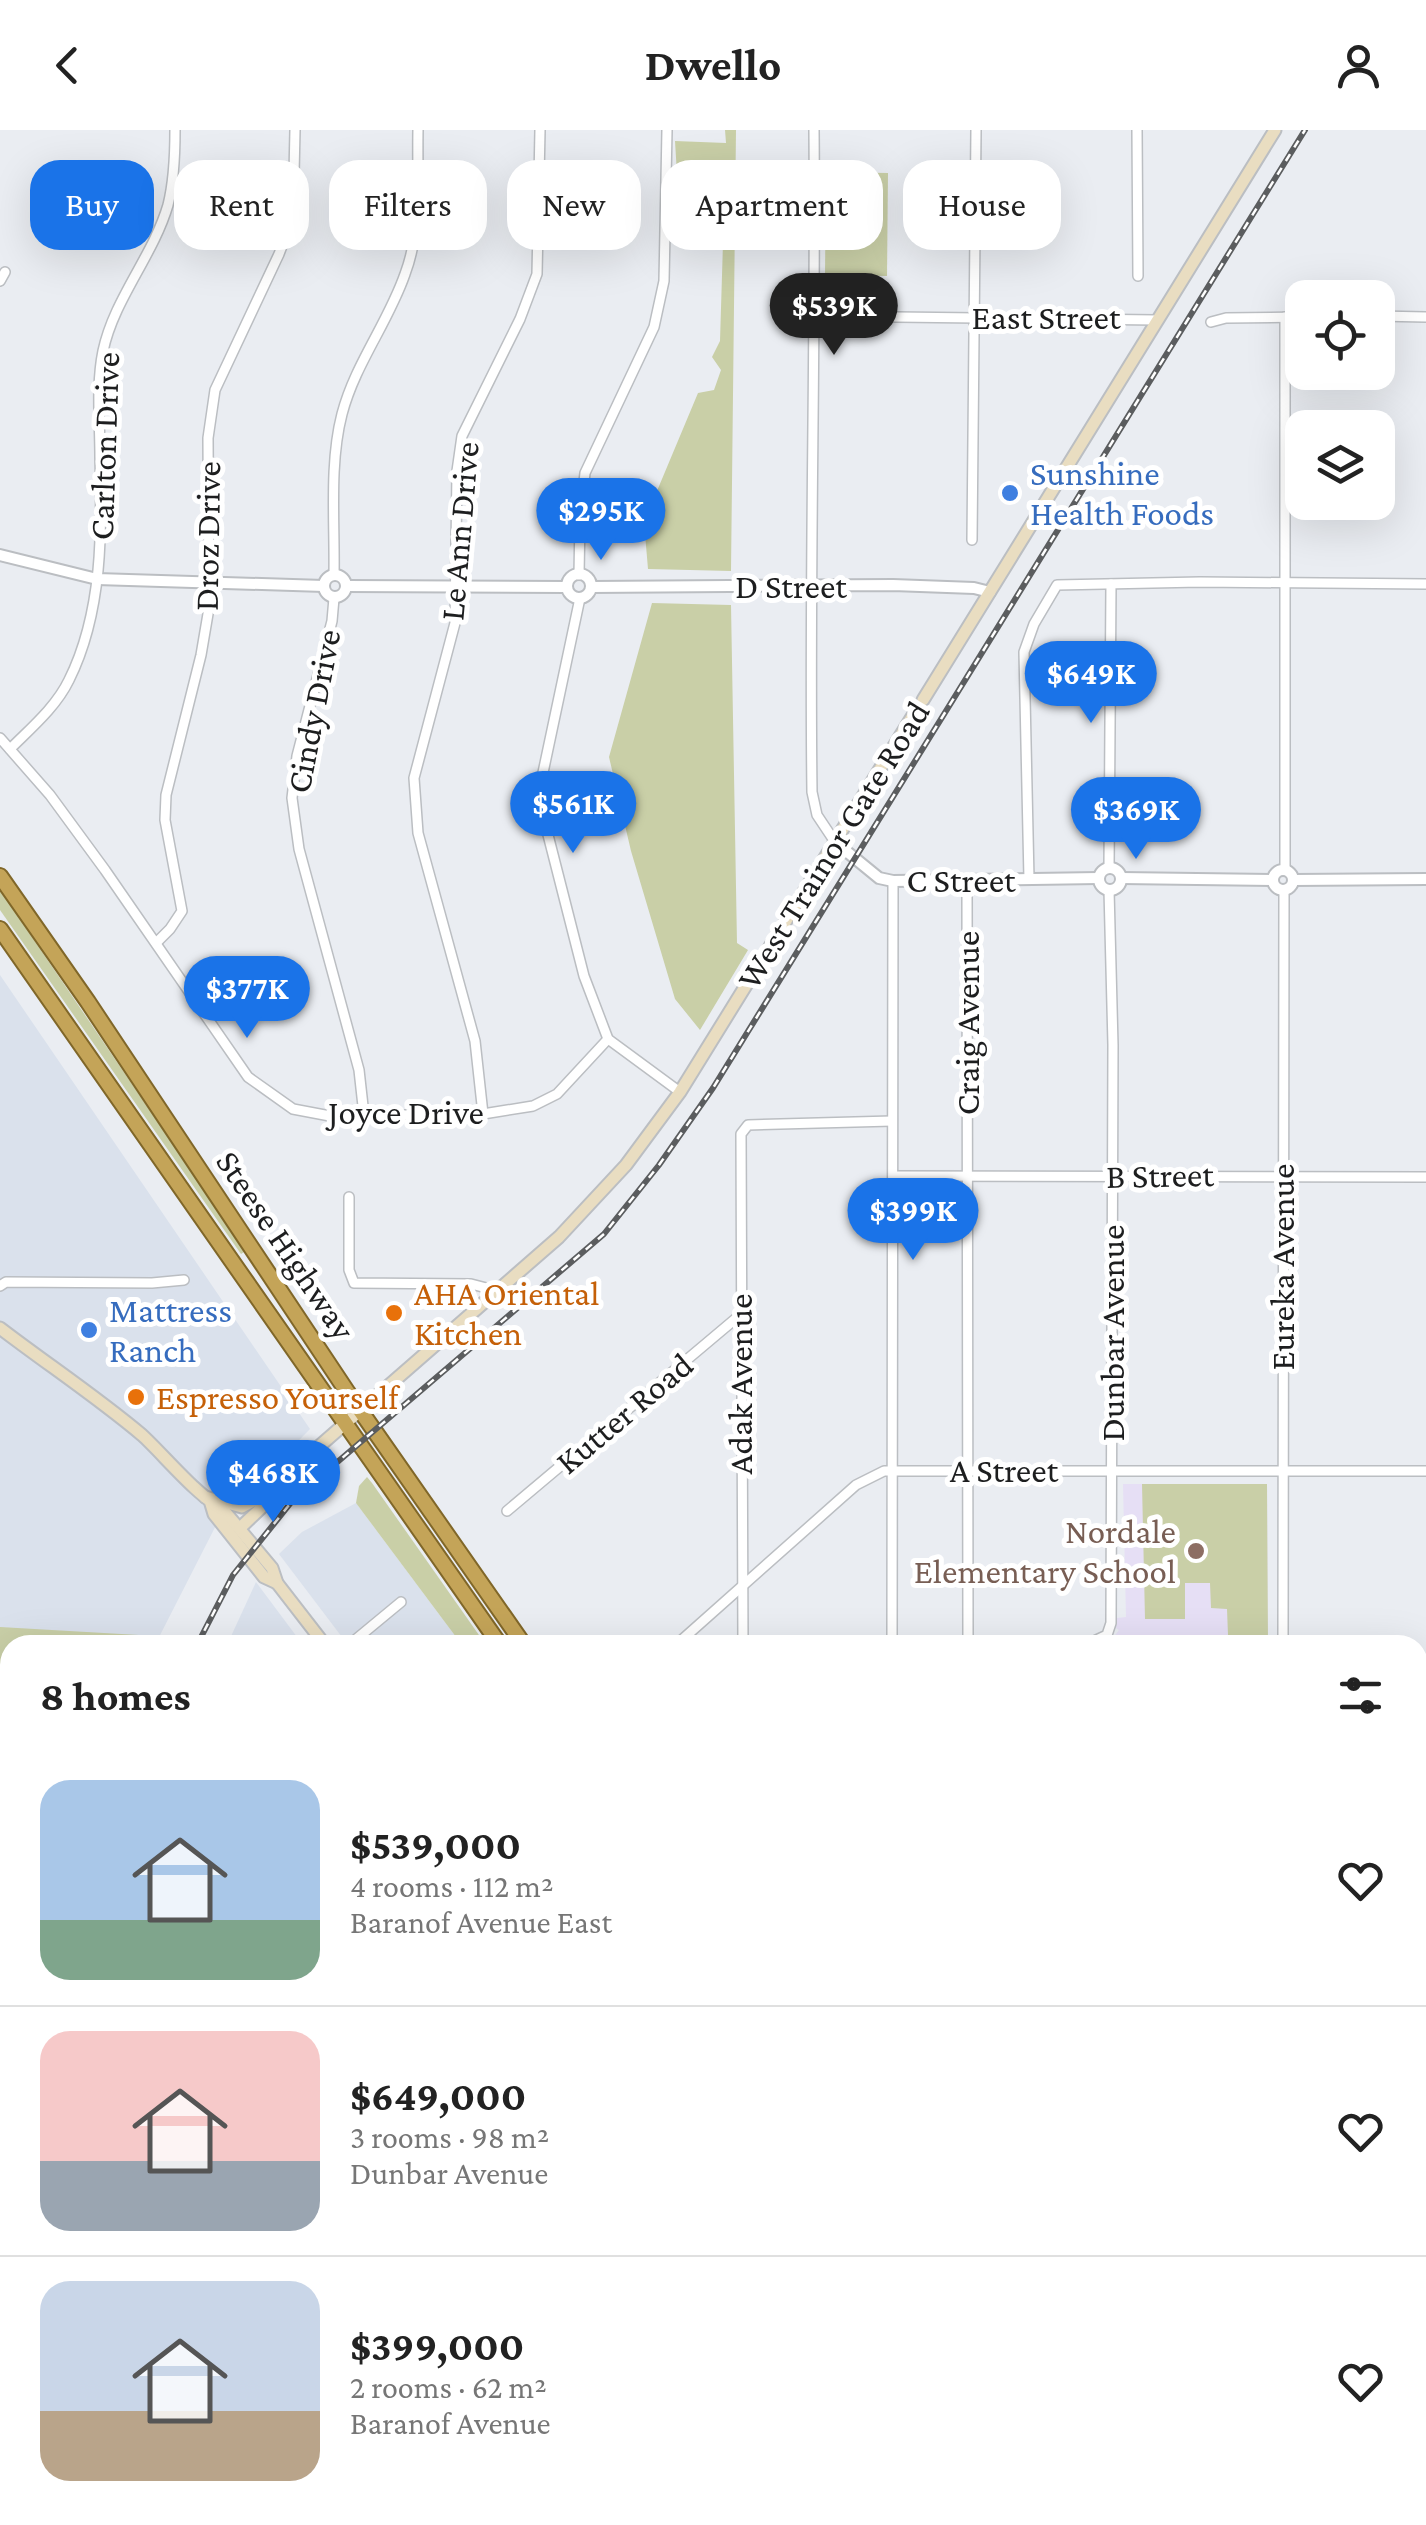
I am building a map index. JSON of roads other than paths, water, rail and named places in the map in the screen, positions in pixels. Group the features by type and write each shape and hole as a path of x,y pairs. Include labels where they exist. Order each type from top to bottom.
{"highway":[{"name":"Steese Highway","path":"0,876 517,1635"},
{"name":"Steese Highway","path":"0,928 493,1635"}],"main road":[{"name":"West Trainor Gate Road","path":"210,1505 242,1506 288,1475 559,1237 626,1165 680,1092 1275,130"},
{"path":"0,1328 124,1421 210,1505 240,1528 317,1635"},
{"name":"West Trainor Gate Road","path":"240,1528 281,1488 288,1475"},
{"path":"210,1505 264,1577 277,1582"}],"street":[{"name":"Carlton Drive","path":"10,748 46,714 69,681 86,633 102,524 103,349 167,208 175,130"},
{"name":"Droz Drive","path":"156,943 182,910 166,820 166,794 200,655 210,585 208,438 215,390 293,217 296,130"},
{"path":"334,575 337,448 342,414 358,370 406,274 417,228 418,130"},
{"name":"Le Ann Drive","path":"483,1114 475,1041 418,832 414,778 454,622 457,471 462,436 520,319 537,274 540,130"},
{"path":"580,574 585,473 654,328 664,282 667,130"},
{"path":"814,130 816,316 809,586 812,792 818,815 835,842"},
{"path":"972,540 976,130"},
{"path":"1137,130 1138,276"},
{"name":"East Street","path":"816,316 1156,320"},
{"path":"1395,316 1426,316"},
{"path":"1210,322 1284,317 1285,870"},
{"path":"0,556 96,579 324,586"},
{"path":"580,574 589,579 591,586 588,594 580,598 571,595 567,586 572,577 580,574"},
{"path":"334,575 344,579 347,586 342,596 334,598 324,586 334,575"},
{"path":"1109,868 1111,584"},
{"path":"1029,880 1024,652 1034,624 1057,585 1426,584"},
{"name":"D Street","path":"591,586 893,585 990,592"},
{"path":"347,586 567,586"},
{"name":"Cindy Drive","path":"334,598 332,620 297,756 292,798 298,849 359,1070 364,1115"},
{"path":"580,598 540,782 546,827 584,976 608,1039 680,1092"},
{"name":"Joyce Drive","path":"0,738 50,795 248,1077 293,1109 364,1115 483,1114 533,1106 556,1094 608,1039"},
{"name":"C Street","path":"835,842 879,878 893,881 1099,878"},
{"path":"1109,868 1121,878 1118,886 1109,890 1099,878 1109,868"},
{"path":"1273,880 1278,871 1285,870 1293,880"},
{"path":"1121,878 1273,880"},
{"path":"1273,880 1284,890 1293,880 1426,879"},
{"name":"Craig Avenue","path":"967,880 968,1635"},
{"path":"892,1635 893,881"},
{"name":"Dunbar Avenue","path":"1106,1635 1111,1623 1113,1176 1109,890"},
{"name":"Eureka Avenue","path":"1283,1635 1284,890"},
{"name":"Adak Avenue","path":"743,1635 739,1146 742,1134 748,1125 892,1122"},
{"name":"B Street","path":"893,1176 1426,1177"},
{"path":"350,1197 349,1270 354,1283 471,1284 498,1291"},
{"path":"0,1286 6,1282 184,1280"},
{"name":"Kutter Road","path":"507,1510 740,1314"},
{"name":"A Street","path":"687,1635 856,1485 893,1470 1426,1472"},
{"path":"361,1635 401,1602"}],"railway":[{"path":"202,1635 233,1575 293,1500 604,1234 659,1165 713,1088 1305,130"}],"place":[{"name":"Sunshine Health Foods","path":"1010,493"},
{"name":"AHA Oriental Kitchen","path":"394,1313"},
{"name":"Mattress Ranch","path":"89,1330"},
{"name":"Espresso Yourself","path":"136,1397"},
{"name":"Nordale Elementary School","path":"1196,1551"}]}
